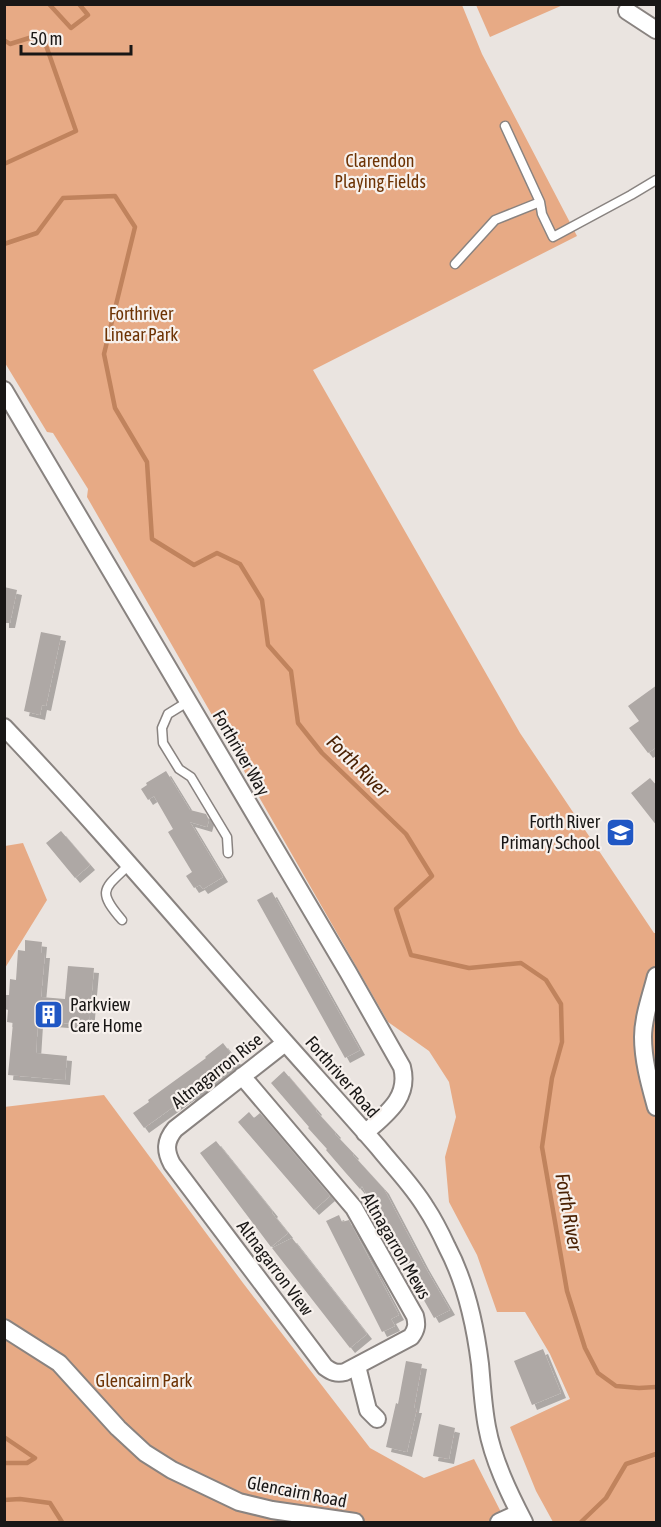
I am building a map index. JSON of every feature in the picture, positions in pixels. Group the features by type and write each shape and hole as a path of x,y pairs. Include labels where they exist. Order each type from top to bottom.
{"street":[{"path":"627,11 657,30"},
{"name":"Forthriver Way","path":"4,390 189,701 402,1067 404,1085 401,1095 397,1102 365,1132"},
{"name":"Forthriver Road","path":"4,727 130,864 365,1132 426,1208 449,1250 463,1287 472,1318 487,1430 498,1464 521,1518"},
{"path":"657,976 643,1036 645,1065 657,1107"},
{"name":"Altnagarron Rise","path":"172,1164 166,1149 167,1141 175,1129 285,1042"},
{"name":"Altnagarron Mews","path":"242,1076 354,1208 415,1316 416,1331 411,1336 357,1366"},
{"name":"Altnagarron View","path":"172,1164 325,1367 337,1373 357,1366"},
{"name":"Glencairn Road","path":"4,1328 59,1363 118,1428 145,1453 172,1470 239,1502 272,1510 355,1522"},
{"path":"357,1366 368,1410 378,1419"},
{"path":"499,1522 521,1518"}],"lane":[{"path":"505,126 540,202 542,214 553,237 657,180"},
{"path":"455,264 495,220 540,202"},
{"path":"189,701 168,714 162,728 163,743 179,769 191,777 227,837 228,854"},
{"path":"122,920 106,899 105,892 130,864"}],"green space":[{"name":"Forthriver Linear Park","path":"5,5 462,5 482,54 577,236 313,370 520,733 656,933 656,1522 553,1522 536,1491 510,1427 570,1399 550,1354 525,1312 497,1312 477,1255 449,1202 445,1157 456,1117 449,1082 429,1051 388,1022 87,497 88,489 53,433 47,432 5,363"},
{"path":"476,5 563,5 490,37"},
{"path":"23,843 47,900 5,968 5,846"},
{"name":"Glencairn Park","path":"104,1095 243,1283 370,1448 424,1478 474,1459 506,1522 5,1522 4,1107"}],"building":[{"path":"4,587 17,590 10,623 4,623"},
{"path":"41,632 61,636 46,706 42,705 40,715 24,711"},
{"path":"657,685 657,747 648,753 629,728 639,721 628,706"},
{"path":"166,771 190,810 206,814 209,820 207,827 190,822 223,877 203,889 200,885 194,888 186,876 192,872 168,832 173,829 154,796 148,800 141,789 147,785 146,783"},
{"path":"650,778 657,786 657,826 631,793"},
{"path":"61,831 90,865 75,878 46,843"},
{"path":"272,892 360,1050 345,1058 257,900"},
{"name":"Parkview Care Home","path":"25,940 42,942 41,953 45,953 41,997 65,999 68,966 94,968 89,1025 38,1021 36,1053 67,1056 65,1080 8,1075 13,1023 7,1022 6,995 9,995 10,979 16,980 18,950 25,951"},
{"path":"223,1043 236,1060 144,1128 133,1113"},
{"path":"284,1071 335,1134 384,1189 450,1310 434,1318 362,1186 360,1189 271,1083"},
{"path":"249,1112 254,1118 260,1113 330,1196 314,1210 238,1122"},
{"path":"216,1141 288,1233 271,1247 200,1153"},
{"path":"339,1215 342,1222 349,1220 399,1315 391,1319 395,1326 382,1332 326,1221"},
{"path":"292,1238 367,1334 350,1348 272,1248"},
{"path":"543,1349 561,1393 532,1405 514,1361"},
{"path":"406,1361 422,1364 414,1408 417,1408 407,1452 386,1447 396,1403 398,1404"},
{"path":"439,1424 455,1428 449,1459 433,1456"}],"waterway":[{"name":"Forth River","path":"49,4 71,28 88,15 79,4"},
{"name":"Forth River","path":"4,40 10,44 42,34 76,131 4,164"},
{"name":"Forth River","path":"4,244 37,233 63,198 115,196 135,227 104,354 115,408 147,462 152,539 194,565 217,553 240,564 262,600 268,645 291,671 298,723 322,753 406,834 432,876 396,909 411,955 469,968 521,963 546,980 561,1004 562,1042 552,1078 542,1147 567,1291 585,1348 598,1373 616,1386 656,1387"},
{"path":"4,1437 35,1458 27,1463 4,1463"},
{"path":"581,1522 606,1498 626,1464 656,1454"},
{"path":"4,1500 20,1499 50,1503 62,1522"}],"place":[{"name":"Forth River Primary School","path":"621,832"},
{"name":"Parkview Care Home","path":"49,1015"}],"park label":[{"name":"Clarendon Playing Fields","path":"380,171"}]}
